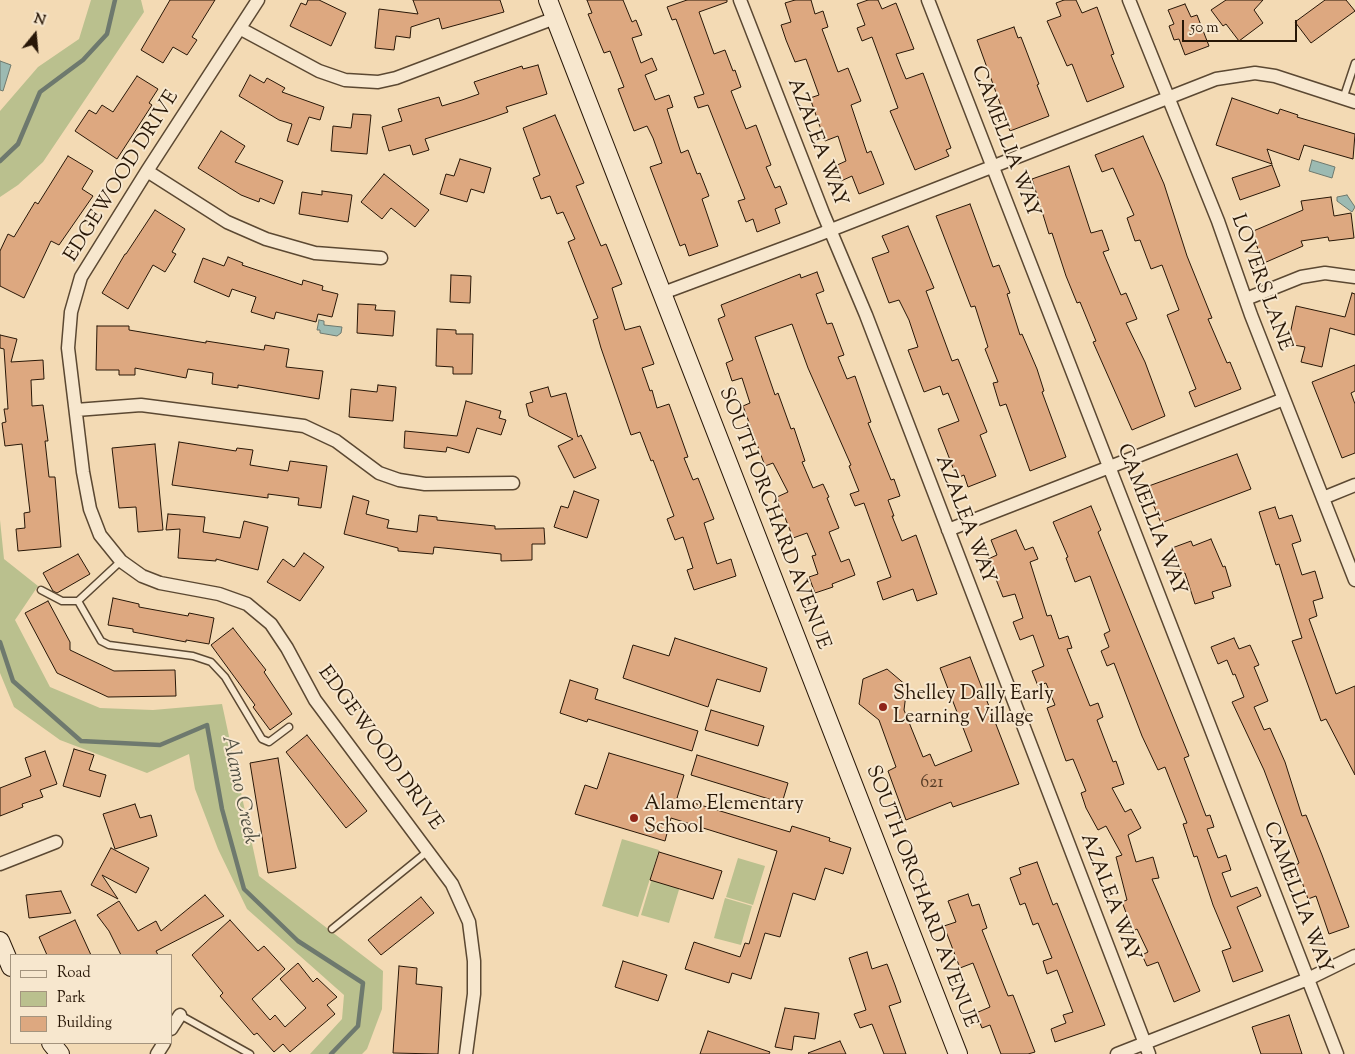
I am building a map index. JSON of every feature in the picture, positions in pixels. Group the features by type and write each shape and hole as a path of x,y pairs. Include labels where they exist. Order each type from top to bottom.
{"street":[{"name":"EDGEWOOD DRIVE","path":"258,0 91,258 81,277 75,295 68,330 68,348 83,472 90,509 100,535 121,561 142,576 160,583 219,594 247,604 271,624 315,700 429,850 452,884 469,922 474,961 474,994 466,1054"},
{"name":"SOUTH ORCHARD AVENUE","path":"548,0 958,1054"},
{"name":"AZALEA WAY","path":"740,0 830,230 866,315 1147,1048"},
{"name":"CAMELLIA WAY","path":"928,0 1337,1054"},
{"name":"LOVERS LANE","path":"1129,0 1218,221 1284,399 1355,580"},
{"path":"241,29 319,71 345,80 378,82 396,78 555,18"},
{"path":"663,293 830,230 1216,79 1255,73 1276,76 1349,101"},
{"path":"147,170 227,222 266,239 315,253 381,258"},
{"path":"1246,299 1301,277 1325,273 1355,277"},
{"path":"948,530 1284,399"},
{"path":"76,410 141,405 304,426 336,441 380,473 398,480 424,484 513,483"},
{"path":"1323,498 1355,485"},
{"path":"0,864 56,842"},
{"path":"0,941 10,965"},
{"path":"1117,1054 1147,1048 1308,979 1355,956"},
{"path":"172,1027 180,1015"},
{"path":"52,1044 60,1054"}],"lane":[{"path":"1349,101 1355,63"},
{"path":"41,590 62,601 78,601 121,561"},
{"path":"78,601 101,641 109,645 194,656 211,662 225,677 259,735 265,741 274,740 289,727"},
{"path":"332,929 429,850"},
{"path":"180,1015 250,1054"}],"green space":[{"path":"91,0 141,0 144,12 43,162 18,185 0,197 0,111 38,67 79,39"},
{"path":"0,520 4,559 38,586 15,620 50,687 100,708 153,710 222,704 259,876 383,971 382,1009 367,1049 362,1054 310,1054 342,1019 344,995 247,909 218,849 195,789 189,754 147,773 60,740 14,707 0,673"},
{"path":"622,839 659,850 638,917 602,906"},
{"path":"738,858 765,866 753,905 726,897"},
{"path":"653,875 681,883 669,923 641,915"},
{"path":"725,898 752,906 741,945 714,938"}],"water":[{"path":"0,61 11,65 3,91 0,90"},
{"path":"1312,160 1335,167 1332,178 1309,171"},
{"path":"1347,195 1355,207 1352,212 1337,201 1337,197"},
{"path":"319,320 324,321 324,325 342,327 341,333 337,336 320,333 320,330 317,330"}],"building":[{"path":"170,0 215,0 192,37 197,40 187,55 173,47 163,63 141,50"},
{"path":"308,0 319,0 346,13 331,46 290,26 301,3 306,5"},
{"path":"413,0 500,0 504,12 442,29 439,18 411,27 410,38 396,36 394,50 375,48 379,9 418,14"},
{"path":"587,0 623,0 632,22 636,20 642,35 632,38 641,63 652,58 657,70 645,75 655,100 669,95 673,107 667,109 681,153 688,150 697,174 700,173 709,196 702,199 718,246 689,256 685,244 680,246 650,167 662,163 653,138 647,126 634,131 618,89 624,87 610,51 604,53 588,14 592,13"},
{"path":"687,0 727,0 727,2 699,12 714,54 725,50 733,71 735,70 741,87 731,91 746,129 756,125 771,165 766,167 775,188 780,186 787,204 775,209 780,223 757,232 753,219 746,222 738,201 745,199 708,105 698,108 694,97 704,94 676,19 672,20 667,7"},
{"path":"795,0 811,0 815,14 823,11 828,27 822,29 838,72 848,68 861,101 851,105 867,153 871,151 884,184 859,194 852,176 841,181 835,166 846,161 838,136 825,141 810,98 819,95 806,59 795,62 781,25 791,22 785,3"},
{"path":"868,0 878,0 882,9 896,3 914,49 896,54 906,79 923,73 951,148 946,150 949,156 915,170 890,111 898,108 872,37 862,41 857,28 865,25 857,4"},
{"path":"1064,0 1076,0 1082,13 1097,7 1114,54 1111,55 1124,87 1087,102 1072,64 1067,66 1047,21 1061,16 1056,3"},
{"path":"1226,0 1263,0 1254,10 1263,23 1239,41 1226,24 1223,26 1211,10"},
{"path":"1325,0 1346,0 1355,11 1311,43 1295,22"},
{"path":"1185,4 1191,17 1197,15 1209,46 1185,55 1179,39 1174,40 1169,26 1174,24 1168,10"},
{"path":"1014,27 1018,38 1021,37 1049,116 1010,131 977,40"},
{"path":"538,65 547,94 506,107 508,112 425,139 429,150 413,155 410,145 389,151 382,127 402,121 398,109 439,97 442,106 462,100 479,94 474,82 522,66 523,69"},
{"path":"250,75 264,83 267,78 285,88 282,92 324,107 320,120 309,117 298,145 287,141 292,124 279,120 239,96"},
{"path":"137,76 158,89 149,103 152,105 117,159 75,131 89,110 96,114 102,105 113,112"},
{"path":"1232,98 1278,114 1280,109 1298,115 1297,117 1355,134 1353,159 1304,145 1299,160 1267,149 1272,164 1216,145"},
{"path":"353,114 371,115 367,154 331,151 333,126 351,128"},
{"path":"555,115 584,183 576,186 601,246 606,244 622,284 612,288 625,330 640,326 654,364 642,368 650,391 652,390 657,408 669,404 688,457 684,458 693,480 698,478 714,519 704,523 717,564 731,559 736,576 694,590 687,570 693,568 683,537 675,540 667,519 674,516 653,460 651,461 640,432 631,435 593,320 598,318 568,242 575,239 563,212 557,214 550,196 541,199 533,178 540,175 523,128"},
{"path":"221,131 245,146 235,162 283,181 274,204 260,198 259,202 241,195 198,168"},
{"path":"1143,136 1164,184 1187,256 1212,318 1208,319 1227,363 1230,362 1241,389 1195,407 1189,392 1196,389 1167,315 1179,310 1162,265 1151,269 1140,240 1135,241 1127,218 1134,215 1113,168 1102,172 1095,155"},
{"path":"68,156 93,171 82,189 93,196 59,245 51,241 24,298 0,286 0,251 8,234 14,237 35,202 38,204"},
{"path":"460,159 491,168 484,193 471,189 467,202 440,194 446,174 454,176"},
{"path":"1272,165 1280,186 1240,200 1232,178"},
{"path":"1069,166 1091,233 1102,230 1109,250 1103,252 1121,295 1126,293 1137,319 1126,323 1145,362 1165,416 1132,430 1093,342 1096,341 1080,302 1077,303 1066,276 1052,233 1049,234 1032,179"},
{"path":"384,174 429,210 415,227 391,208 382,219 361,202"},
{"path":"322,191 352,195 348,222 299,214 302,192 322,195"},
{"path":"1331,197 1334,216 1351,213 1354,238 1329,241 1328,237 1301,241 1303,246 1264,263 1251,232 1303,210 1301,201"},
{"path":"970,204 993,267 999,265 1010,293 1007,294 1020,335 1022,334 1037,369 1044,391 1042,392 1066,457 1030,471 1006,404 1000,406 993,383 998,382 985,349 988,347 975,306 971,307 936,216"},
{"path":"155,210 185,229 172,252 176,254 165,272 153,265 128,309 102,293 125,254"},
{"path":"908,226 934,288 926,291 952,361 958,359 987,432 980,435 996,476 968,487 964,475 957,478 938,429 959,421 948,393 943,395 940,386 924,392 908,350 918,347 909,320 899,300 889,303 872,258 889,252 882,236"},
{"path":"228,257 243,263 242,265 302,285 303,280 323,286 322,290 338,294 332,317 318,314 316,322 276,312 274,319 251,312 256,297 232,289 229,297 194,282 203,258 224,266"},
{"path":"817,272 824,291 816,294 827,324 832,323 844,355 838,357 847,379 855,376 871,422 868,423 891,480 894,479 900,496 888,500 894,516 892,516 902,541 916,535 937,594 917,601 913,589 883,600 877,582 891,577 864,503 855,506 850,494 859,491 849,466 851,465 808,368 792,324 755,337 775,395 778,393 791,429 794,428 805,461 802,462 813,488 823,484 829,497 827,498 839,528 829,532 841,562 849,559 855,575 832,584 833,587 815,593 809,577 818,574 812,556 816,555 807,533 793,538 777,497 788,492 773,463 765,466 743,406 750,403 742,378 732,381 726,363 733,360 718,319 725,316 721,305 800,274 801,278"},
{"path":"451,275 471,276 470,303 450,302"},
{"path":"1352,293 1355,294 1355,335 1330,328 1322,367 1301,362 1305,347 1288,344 1296,306 1345,317"},
{"path":"358,304 376,305 375,310 395,311 393,336 357,333"},
{"path":"97,326 129,326 129,330 206,343 206,341 264,350 265,345 289,349 286,367 323,371 319,399 238,385 238,388 212,384 213,373 188,369 186,378 135,368 135,375 119,375 119,370 96,370"},
{"path":"437,329 456,330 456,334 473,334 472,374 453,374 453,367 436,366"},
{"path":"0,335 17,339 11,362 43,360 44,379 31,380 32,406 43,405 48,441 45,441 49,477 55,477 61,547 18,551 16,529 25,528 24,513 30,512 22,444 5,446 2,423 6,422 4,409 8,409 4,349 0,348"},
{"path":"1355,365 1355,391 1351,393 1355,404 1355,453 1342,458 1312,382"},
{"path":"378,385 396,387 393,421 349,417 351,389 377,392"},
{"path":"548,387 551,397 566,393 578,437 581,435 596,468 574,478 558,446 573,439 529,416 526,404 533,402 530,392"},
{"path":"466,401 501,411 499,418 506,420 501,435 477,428 469,453 447,447 446,452 404,448 405,431 457,436"},
{"path":"179,442 236,451 237,448 253,450 250,465 288,471 290,461 327,466 321,508 298,505 299,498 268,494 268,498 172,485"},
{"path":"155,444 163,530 138,532 136,507 119,508 112,448"},
{"path":"1237,454 1251,489 1161,523 1146,487"},
{"path":"574,491 599,500 587,538 554,527 561,506 568,508"},
{"path":"353,496 369,501 366,514 389,520 387,528 417,532 419,515 437,517 437,520 495,526 495,529 544,528 545,544 532,544 532,560 501,561 501,554 434,547 433,554 398,551 398,548 344,534"},
{"path":"1091,506 1101,530 1098,532 1189,756 1184,758 1206,816 1210,815 1214,827 1207,829 1218,858 1226,855 1231,870 1222,873 1231,897 1257,887 1261,896 1237,907 1263,971 1233,982 1222,951 1231,948 1213,905 1197,856 1194,857 1183,824 1187,823 1165,767 1158,770 1142,736 1114,663 1107,666 1101,651 1109,647 1104,634 1110,631 1090,576 1075,582 1066,558 1068,557 1053,522"},
{"path":"1275,507 1279,519 1292,515 1301,541 1292,544 1302,575 1315,571 1323,598 1313,601 1317,616 1309,619 1336,694 1355,686 1355,775 1326,719 1321,721 1292,641 1302,638 1279,564 1276,565 1259,512"},
{"path":"168,514 205,517 203,532 240,538 244,521 268,527 258,570 216,559 216,561 178,558 180,529 166,530"},
{"path":"1016,530 1025,550 1033,547 1038,559 1030,562 1047,616 1051,615 1059,639 1068,636 1072,648 1067,649 1090,706 1098,703 1103,717 1097,720 1113,762 1116,761 1124,784 1112,788 1125,812 1131,809 1141,828 1128,835 1136,862 1153,857 1159,878 1152,879 1200,991 1174,1002 1158,962 1147,966 1142,955 1148,952 1137,929 1133,931 1122,902 1127,900 1116,857 1122,855 1106,826 1098,830 1086,808 1081,793 1086,791 1073,759 1066,761 1047,708 1055,705 1046,683 1038,686 1032,671 1044,666 1033,635 1020,640 1013,622 1023,618 1015,594 1003,597 988,559 997,555 991,540"},
{"path":"1211,539 1223,567 1225,566 1231,586 1212,592 1214,598 1195,604 1185,573 1182,574 1172,548 1191,541 1193,546"},
{"path":"304,553 324,567 300,601 267,582 283,559 294,567"},
{"path":"78,554 90,574 57,593 53,591 43,573"},
{"path":"113,598 139,604 139,607 188,616 189,613 214,618 209,644 186,640 186,642 133,632 133,629 108,625"},
{"path":"48,601 70,642 70,650 114,671 175,670 176,696 108,697 57,673 25,613"},
{"path":"233,628 266,670 264,672 292,714 270,730 253,707 255,705 211,645"},
{"path":"675,638 767,668 760,692 717,679 708,707 623,678 633,645 669,656"},
{"path":"1234,638 1239,649 1250,645 1259,665 1254,667 1268,701 1254,707 1264,730 1270,728 1285,762 1302,816 1306,815 1349,927 1329,934 1316,896 1308,899 1296,865 1299,863 1264,770 1232,702 1244,697 1227,660 1218,664 1211,647"},
{"path":"970,657 1019,784 953,807 951,802 906,820 888,771 896,767 879,720 859,704 863,679 887,669 907,686 904,710 923,757 930,754 935,766 972,751 940,668"},
{"path":"570,680 598,689 595,699 698,731 692,751 588,719 587,722 560,713"},
{"path":"711,710 764,726 758,746 705,730"},
{"path":"307,735 367,811 346,828 286,752"},
{"path":"74,749 94,755 89,770 106,775 100,797 63,786"},
{"path":"45,751 57,784 40,790 43,797 22,804 23,807 0,816 0,788 31,776 25,758"},
{"path":"609,753 684,775 677,798 790,832 792,826 830,838 829,841 851,848 843,874 825,868 815,900 793,893 780,937 765,933 751,979 732,973 729,983 685,969 694,942 740,957 745,943 749,944 777,851 671,818 665,841 575,814 585,785 597,789"},
{"path":"697,755 788,783 782,803 691,775"},
{"path":"278,758 296,868 268,873 250,763"},
{"path":"135,804 140,818 151,815 157,836 115,849 103,814"},
{"path":"111,848 149,868 136,893 102,875 118,899 91,885"},
{"path":"659,852 722,871 713,899 650,880"},
{"path":"1037,862 1053,905 1057,903 1105,1025 1055,1042 1051,1029 1066,1023 1063,1015 1073,1012 1057,970 1047,974 1043,961 1052,958 1038,923 1033,925 1025,903 1020,905 1010,878 1021,874 1019,868"},
{"path":"61,891 71,913 29,918 26,895"},
{"path":"968,894 972,906 979,904 987,928 982,930 1008,996 1013,995 1035,1052 1028,1054 1001,1054 990,1025 982,1028 976,1013 990,1007 973,963 960,968 944,926 956,922 948,901"},
{"path":"205,895 224,916 156,951 158,954 120,954 109,931 97,915 119,901 138,931 156,921 161,931"},
{"path":"421,897 434,913 381,955 368,940"},
{"path":"75,920 91,954 47,954 39,937"},
{"path":"230,920 258,951 264,946 285,969 252,999 270,1020 275,1015 285,1027 306,1008 280,979 298,963 313,982 317,978 337,997 327,1005 335,1014 290,1052 283,1044 274,1052 257,1033 254,1035 220,996 223,993 192,955"},
{"path":"867,952 872,969 887,964 901,1002 889,1006 906,1054 884,1054 872,1024 860,1028 854,1014 866,1010 849,958"},
{"path":"623,961 667,975 658,1001 615,987"},
{"path":"399,966 417,968 416,984 442,987 438,1054 393,1053"},
{"path":"785,1008 819,1013 815,1039 794,1036 792,1050 775,1047"},
{"path":"1289,1015 1302,1054 1261,1054 1252,1027"},
{"path":"708,1031 770,1052 769,1054 700,1054"},
{"path":"840,1041 846,1054 808,1053"}],"waterway":[{"name":"Alamo Creek","path":"0,161 18,144 40,92 83,60 107,34 115,0"},
{"name":"Alamo Creek","path":"0,642 13,681 81,741 160,745 207,725 222,809 244,889 298,941 363,983 358,1026 331,1054"}],"place":[{"name":"Shelley Dally Early Learning Village","path":"883,707"},
{"name":"Alamo Elementary School","path":"634,818"}]}
